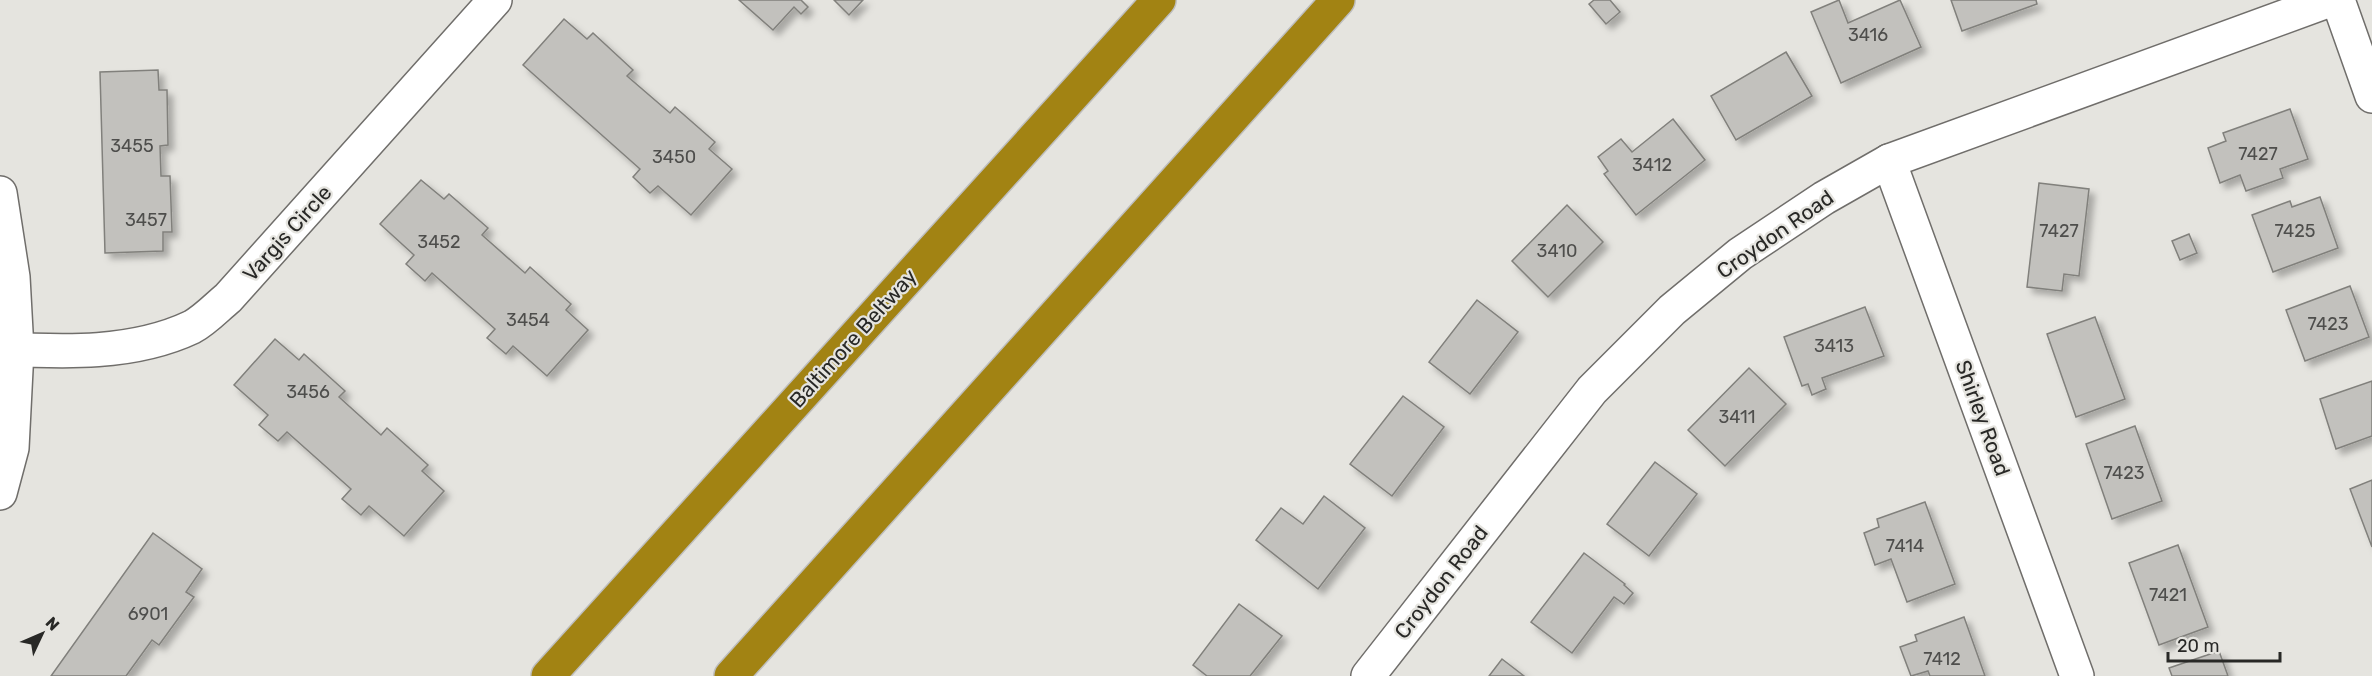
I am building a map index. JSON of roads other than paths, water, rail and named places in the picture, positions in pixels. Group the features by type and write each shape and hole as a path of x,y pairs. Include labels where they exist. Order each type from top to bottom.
{"highway":[{"path":"1036,136 1145,0"},
{"name":"Baltimore Beltway","path":"548,676 1159,0"},
{"path":"731,676 1338,0"}],"street":[{"name":"Vargis Circle","path":"8,349 112,349 157,341 194,326 228,298 495,0"},
{"name":"Croydon Road","path":"1368,676 1592,390 1672,310 1740,254 1824,198 1889,161 2330,0"},
{"path":"2338,0 2372,96"},
{"name":"Shirley Road","path":"1889,161 2077,676"},
{"path":"0,193 13,277 8,349 12,448 0,493"}]}
